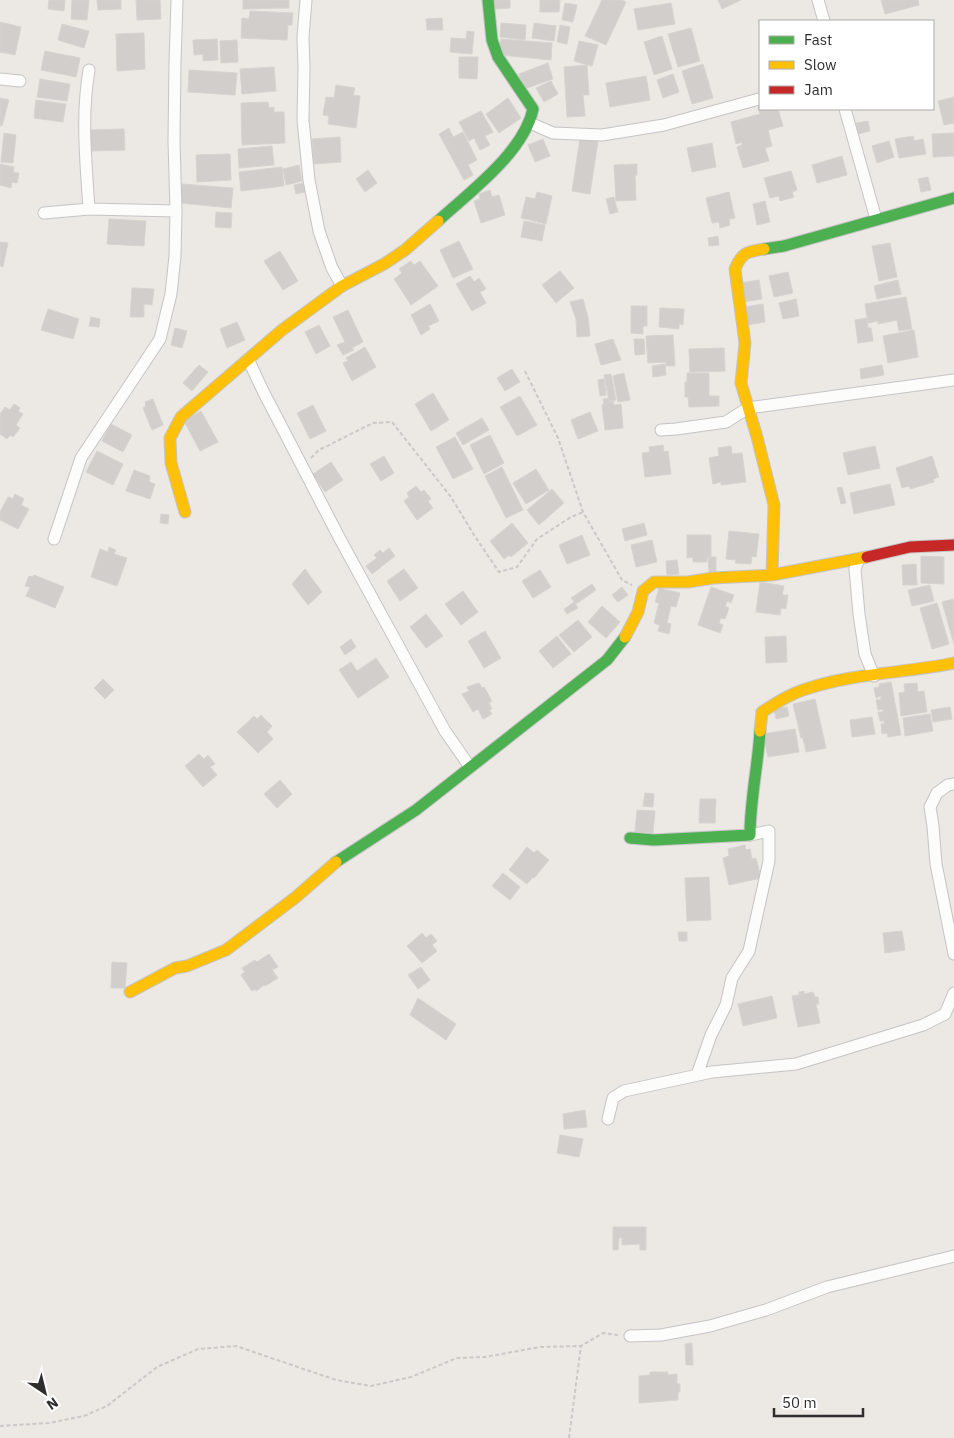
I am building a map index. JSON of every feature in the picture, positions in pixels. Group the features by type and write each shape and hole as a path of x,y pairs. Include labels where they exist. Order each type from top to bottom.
{"street":[{"path":"54,539 81,458 160,339 171,294 176,211 174,141 178,0"},
{"path":"306,0 303,37 303,120 309,180 319,231 332,268 342,286"},
{"path":"185,512 172,463 170,438 181,417 282,330 342,286 384,264 405,250 489,176 517,143 530,123 533,109 530,101 512,80 498,57 492,40 488,0"},
{"path":"818,0 824,20"},
{"path":"89,70 85,96 85,143 90,209"},
{"path":"0,78 20,81"},
{"path":"530,123 553,133 602,135 664,125 759,99"},
{"path":"845,110 876,218"},
{"path":"772,575 774,505 741,384 745,343 735,269 739,259 748,252 784,246 876,218 954,198"},
{"path":"44,213 90,209 176,211"},
{"path":"248,358 262,391 340,540 445,731 470,767"},
{"path":"661,430 726,422 748,408 954,380"},
{"path":"130,992 175,968 187,966 226,950 296,897 332,865 416,810 607,660 629,634 641,610 643,591 654,582 688,582 714,578 772,575 859,559 910,547 954,545"},
{"path":"859,559 855,570 859,614 865,654 874,676"},
{"path":"750,835 750,816 758,762 762,712 776,701 806,688 954,663"},
{"path":"954,784 948,785 937,793 930,806 936,864 954,954"},
{"path":"630,838 654,840 750,835 769,831 769,861 760,908 749,950 732,978 726,1005 711,1035 697,1075"},
{"path":"608,1119 612,1098 624,1091 712,1072 796,1064 923,1025 944,1014 954,993"},
{"path":"630,1336 660,1335 710,1326 766,1310 827,1287 954,1256"}],"path":[{"path":"525,371 558,438 582,512 622,580 643,591"},
{"path":"303,467 319,450 373,423 392,422 451,497 499,572 518,567 537,539 582,512"},
{"path":"0,1426 49,1424 84,1416 107,1406 157,1367 198,1349 236,1346 336,1380 371,1386 411,1377 457,1358 485,1357 540,1347 581,1346 603,1333 630,1336"},
{"path":"569,1438 581,1346"}],"building":[{"path":"49,0 65,0 64,11 48,9"},
{"path":"72,0 89,0 87,20 71,19"},
{"path":"97,0 121,0 121,9 98,10"},
{"path":"136,0 160,0 161,19 137,20"},
{"path":"243,0 289,0 289,8 243,9"},
{"path":"493,0 510,0 510,8 493,9"},
{"path":"540,0 560,0 559,12 540,12"},
{"path":"602,0 622,0 626,2 606,45 585,36"},
{"path":"718,0 741,0 722,9"},
{"path":"881,0 918,0 919,5 885,14"},
{"path":"565,3 577,5 573,22 562,20"},
{"path":"671,3 675,24 638,30 634,9"},
{"path":"250,11 293,13 292,25 288,25 287,40 241,38 242,18 249,19"},
{"path":"442,18 443,30 427,30 426,19"},
{"path":"0,22 21,27 15,55 0,52"},
{"path":"501,23 526,25 525,40 500,37"},
{"path":"534,23 556,26 554,41 532,38"},
{"path":"62,24 89,31 84,48 58,40"},
{"path":"560,25 570,27 567,44 557,42"},
{"path":"691,28 700,61 678,67 668,34"},
{"path":"467,31 474,32 472,54 450,52 451,38 466,39"},
{"path":"144,33 145,69 117,71 116,34"},
{"path":"662,36 672,69 654,75 644,42"},
{"path":"217,39 218,60 203,61 203,54 194,55 193,40"},
{"path":"501,39 552,43 551,60 499,55"},
{"path":"237,40 238,62 221,63 220,41"},
{"path":"579,41 598,45 592,66 574,61"},
{"path":"45,51 80,58 76,77 41,70"},
{"path":"459,57 478,57 477,79 459,78"},
{"path":"548,63 553,79 524,89 519,74"},
{"path":"703,64 713,98 692,104 682,71"},
{"path":"587,65 589,95 583,95 585,116 567,117 564,67"},
{"path":"274,67 276,91 242,94 240,69"},
{"path":"189,70 237,73 235,95 188,92"},
{"path":"673,74 679,92 663,98 657,80"},
{"path":"646,76 650,100 610,107 606,83"},
{"path":"40,79 70,84 67,101 37,97"},
{"path":"551,81 558,94 544,102 536,88"},
{"path":"336,85 355,88 353,95 360,96 356,128 328,124 329,116 323,115 326,97 334,98"},
{"path":"954,97 954,123 944,125 938,101"},
{"path":"0,98 9,100 2,126 0,125"},
{"path":"508,98 521,118 499,133 486,114"},
{"path":"36,100 66,104 63,122 34,118"},
{"path":"268,102 269,108 274,107 274,112 284,112 285,143 242,145 241,103"},
{"path":"758,107 759,110 778,110 783,126 768,130 772,146 765,148 769,161 743,168 737,147 742,145 742,142 736,144 731,122 760,114"},
{"path":"481,111 493,132 485,136 490,145 480,150 474,138 469,141 459,122"},
{"path":"868,121 870,131 858,134 856,123"},
{"path":"449,128 453,137 463,132 477,160 468,165 473,175 464,180 439,134"},
{"path":"124,129 125,150 91,151 90,130"},
{"path":"4,133 16,135 13,163 1,162"},
{"path":"954,133 954,156 933,157 932,134"},
{"path":"913,136 914,141 923,139 926,154 899,158 895,139"},
{"path":"340,137 341,162 314,164 312,139"},
{"path":"580,138 598,141 590,194 572,191"},
{"path":"543,139 550,156 535,162 528,145"},
{"path":"889,141 894,157 877,163 872,146"},
{"path":"712,143 716,167 692,172 687,148"},
{"path":"272,146 274,165 239,168 238,149"},
{"path":"230,154 231,180 197,182 196,155"},
{"path":"842,156 847,175 817,183 812,165"},
{"path":"0,164 14,167 13,172 19,173 17,183 12,182 11,188 0,185"},
{"path":"637,164 637,175 635,176 636,200 616,201 614,165"},
{"path":"299,165 302,181 286,185 283,169"},
{"path":"282,167 284,186 241,191 239,172"},
{"path":"368,170 377,183 365,192 356,179"},
{"path":"791,171 797,190 792,192 794,197 780,201 779,196 770,198 764,178"},
{"path":"928,177 931,190 921,192 918,179"},
{"path":"303,183 305,192 296,194 294,185"},
{"path":"182,184 233,188 231,208 180,203"},
{"path":"490,190 492,197 499,195 505,215 481,223 474,201 480,199 479,194"},
{"path":"537,192 552,196 546,224 521,218 526,197 535,199"},
{"path":"729,192 735,218 729,219 730,225 720,228 719,222 712,223 706,198"},
{"path":"614,197 618,212 610,214 606,199"},
{"path":"765,201 770,222 757,225 753,204"},
{"path":"216,212 232,213 231,228 215,227"},
{"path":"109,219 146,221 144,246 107,244"},
{"path":"524,221 545,225 542,241 521,237"},
{"path":"718,236 719,245 709,246 708,238"},
{"path":"459,241 473,269 453,278 440,250"},
{"path":"0,242 8,243 3,267 0,266"},
{"path":"890,243 897,277 879,281 872,246"},
{"path":"280,251 298,281 283,290 264,261"},
{"path":"411,261 414,265 420,261 438,286 411,305 394,279 402,273 399,269"},
{"path":"560,271 574,288 556,303 542,285"},
{"path":"788,272 793,293 774,297 769,276"},
{"path":"470,276 474,282 479,278 486,289 480,292 486,303 472,311 456,284"},
{"path":"759,280 762,299 743,302 740,283"},
{"path":"898,280 901,294 877,299 874,286"},
{"path":"132,288 154,289 152,305 144,304 144,317 130,317"},
{"path":"906,297 912,329 899,331 897,320 878,324 878,321 868,323 865,304"},
{"path":"583,299 588,317 590,336 577,337 576,319 570,302"},
{"path":"796,299 799,316 783,319 779,303"},
{"path":"430,304 439,321 428,326 430,329 421,335 411,315"},
{"path":"763,304 765,322 747,325 745,307"},
{"path":"631,306 647,306 647,326 643,326 643,334 631,333"},
{"path":"660,308 684,309 683,325 679,324 679,329 659,327"},
{"path":"48,309 79,319 73,339 41,330"},
{"path":"348,310 363,342 352,348 354,350 343,355 337,345 345,342 333,317"},
{"path":"91,317 100,319 99,327 89,326"},
{"path":"867,318 868,328 871,328 873,341 858,343 855,320"},
{"path":"237,322 245,340 227,348 220,329"},
{"path":"319,325 330,346 316,354 305,332"},
{"path":"175,328 187,331 182,348 171,345"},
{"path":"914,330 918,357 888,363 883,336"},
{"path":"673,335 675,366 666,366 666,362 648,363 646,336"},
{"path":"613,339 621,360 601,365 595,344"},
{"path":"634,339 644,339 645,354 635,355"},
{"path":"365,347 376,367 352,381 343,363 348,361 346,358"},
{"path":"724,348 725,371 690,372 689,349"},
{"path":"665,364 666,375 653,377 652,366"},
{"path":"199,365 208,372 192,391 183,383"},
{"path":"882,365 884,375 861,379 860,369"},
{"path":"512,369 520,382 505,391 497,378"},
{"path":"624,373 630,400 618,402 613,376"},
{"path":"687,373 709,373 709,396 719,396 719,406 689,407 688,397 685,397"},
{"path":"611,374 616,400 609,401 604,375"},
{"path":"604,379 606,395 600,396 598,380"},
{"path":"433,393 449,420 431,431 415,404"},
{"path":"520,396 537,425 517,436 500,407"},
{"path":"609,398 609,402 613,401 614,405 621,404 623,428 605,430 602,405 604,404 603,399"},
{"path":"153,399 163,425 152,430 143,408 146,406 145,402"},
{"path":"14,404 20,408 18,411 23,414 16,425 20,428 13,437 10,435 7,439 0,434 0,414 5,407 10,410"},
{"path":"313,405 326,431 310,439 297,413"},
{"path":"201,411 218,442 200,451 184,421"},
{"path":"590,412 598,431 578,439 571,420"},
{"path":"482,418 489,430 463,445 456,433"},
{"path":"111,424 132,435 123,452 102,441"},
{"path":"490,435 504,463 484,474 470,445"},
{"path":"455,437 473,469 453,479 436,447"},
{"path":"663,445 664,452 668,451 671,474 645,477 642,453 650,452 649,447"},
{"path":"731,446 732,454 742,453 746,482 721,485 721,482 713,484 709,458 719,456 718,448"},
{"path":"875,446 880,468 848,475 843,453"},
{"path":"97,451 123,464 113,485 86,472"},
{"path":"384,456 394,473 381,481 370,464"},
{"path":"932,456 939,477 933,479 934,482 910,489 909,486 902,488 896,468"},
{"path":"331,462 343,480 325,492 313,474"},
{"path":"502,467 523,510 506,518 485,476"},
{"path":"536,469 549,490 526,504 513,483"},
{"path":"134,470 150,476 149,482 155,484 150,499 126,491"},
{"path":"890,484 895,505 854,514 850,493"},
{"path":"416,486 421,492 424,490 431,499 428,501 433,508 417,520 404,501 409,497 407,493"},
{"path":"842,487 846,503 841,504 837,488"},
{"path":"552,489 564,503 539,525 527,510"},
{"path":"15,494 24,499 21,505 29,509 18,529 0,520 0,512 8,497 13,499"},
{"path":"161,514 169,515 168,524 160,523"},
{"path":"512,523 528,543 511,557 509,555 504,559 490,541"},
{"path":"644,523 647,535 625,541 622,529"},
{"path":"729,531 759,534 756,557 752,556 751,564 735,563 736,560 726,559"},
{"path":"582,535 590,555 567,564 559,545"},
{"path":"687,535 711,535 711,557 707,557 707,562 693,562 693,557 687,558"},
{"path":"652,540 657,562 636,567 631,545"},
{"path":"109,547 116,550 114,554 127,558 117,586 91,577 100,549 108,552"},
{"path":"389,548 395,556 372,574 366,566 377,558 374,555 380,550 383,553"},
{"path":"921,556 944,557 944,584 921,583"},
{"path":"708,557 716,557 716,572 709,572"},
{"path":"677,560 679,574 667,575 666,561"},
{"path":"916,564 917,585 903,585 902,565"},
{"path":"305,569 322,592 308,605 292,584"},
{"path":"404,569 418,588 400,601 387,581"},
{"path":"540,570 551,587 533,598 522,581"},
{"path":"34,575 64,587 55,608 26,596 30,587 25,586 29,576 33,577"},
{"path":"760,582 784,586 782,595 788,595 786,609 781,608 780,615 756,612"},
{"path":"592,584 596,590 576,604 571,598"},
{"path":"930,585 934,601 912,606 908,590"},
{"path":"622,587 628,595 618,602 612,595"},
{"path":"711,587 734,595 731,603 727,601 725,606 729,608 725,619 721,618 719,623 723,625 720,633 698,625"},
{"path":"659,588 680,593 676,607 671,606 667,623 671,624 669,634 658,631 660,625 654,623 659,603 655,602"},
{"path":"463,591 478,612 461,625 445,604"},
{"path":"954,599 954,644 942,602"},
{"path":"574,602 578,608 567,614 564,609"},
{"path":"937,603 949,644 932,649 920,608"},
{"path":"602,606 620,622 606,638 588,622"},
{"path":"426,614 443,636 426,648 410,627"},
{"path":"578,620 592,637 574,652 559,635"},
{"path":"485,631 501,658 484,668 468,641"},
{"path":"557,636 571,654 553,668 539,651"},
{"path":"786,636 787,662 766,663 765,637"},
{"path":"351,639 356,647 345,655 340,647"},
{"path":"376,658 389,677 358,698 339,670 351,662 357,671"},
{"path":"103,679 114,690 105,699 94,688"},
{"path":"891,682 901,735 888,737 887,733 882,734 881,724 885,723 880,721 878,712 883,712 883,709 878,710 876,700 881,699 881,696 876,698 874,688 879,687 879,684"},
{"path":"479,683 482,688 484,687 492,701 489,703 492,709 489,710 492,714 483,719 478,709 473,712 462,694 469,691 467,687"},
{"path":"917,683 918,692 924,691 927,712 901,716 899,693 905,692 904,684"},
{"path":"815,699 826,748 806,752 793,704"},
{"path":"787,707 789,716 776,719 774,709"},
{"path":"950,707 952,719 933,722 931,710"},
{"path":"930,714 933,731 905,736 903,718"},
{"path":"261,715 272,726 267,732 273,739 258,753 237,732 254,716 257,719"},
{"path":"872,717 875,734 852,737 850,720"},
{"path":"795,729 799,752 768,757 763,734"},
{"path":"199,754 204,759 208,755 215,764 210,767 217,775 203,787 185,766"},
{"path":"280,780 292,794 277,808 264,794"},
{"path":"645,793 654,794 653,807 643,806"},
{"path":"700,799 716,799 715,823 699,823"},
{"path":"637,810 655,811 653,833 635,832"},
{"path":"745,845 746,850 750,849 752,859 756,858 761,878 729,885 723,858 729,856 728,849"},
{"path":"527,847 534,853 537,850 549,860 527,884 509,870"},
{"path":"503,873 520,887 510,900 492,886"},
{"path":"709,877 711,920 687,921 685,878"},
{"path":"902,931 905,950 885,953 883,933"},
{"path":"678,932 687,932 687,941 679,941"},
{"path":"422,933 426,938 431,934 437,941 432,945 437,951 422,963 407,946"},
{"path":"269,954 278,967 272,970 278,978 256,991 255,989 252,991 241,975 245,972 242,968 255,960 257,962"},
{"path":"112,962 127,963 125,988 111,988"},
{"path":"421,967 430,980 418,989 408,975"},
{"path":"804,991 804,994 813,992 815,997 818,997 819,1004 816,1004 820,1023 798,1027 792,996 799,995 799,992"},
{"path":"772,996 777,1018 743,1026 738,1004"},
{"path":"418,998 456,1024 446,1040 410,1015"},
{"path":"585,1110 587,1127 564,1129 563,1114"},
{"path":"560,1135 583,1139 579,1157 557,1153"},
{"path":"613,1227 646,1227 646,1250 640,1250 640,1244 622,1245 622,1238 619,1238 618,1250 613,1250"},
{"path":"692,1343 693,1365 686,1365 685,1344"},
{"path":"650,1372 668,1372 668,1375 677,1374 677,1384 680,1384 678,1400 639,1403 639,1376 650,1375"}],"traffic: fast":[{"path":"438,221 480,184 507,156 519,141 528,125 533,109 498,57 492,40 488,0"},
{"path":"764,249 784,246 954,198"},
{"path":"336,862 416,810 607,660 625,637"},
{"path":"630,838 654,840 750,835 760,731"}],"traffic: slow":[{"path":"185,512 171,463 170,438 181,417 282,330 342,286 384,264 405,250 438,221"},
{"path":"764,249 753,251 743,256 735,269 745,343 741,383 774,505 772,575"},
{"path":"625,637 638,612 643,591 654,582 688,582 713,578 772,575 867,557"},
{"path":"760,731 762,712 800,691 861,676 954,663"},
{"path":"130,992 175,968 187,966 226,950 296,897 336,862"}],"traffic: jam":[{"path":"867,557 910,547 954,545"}]}
